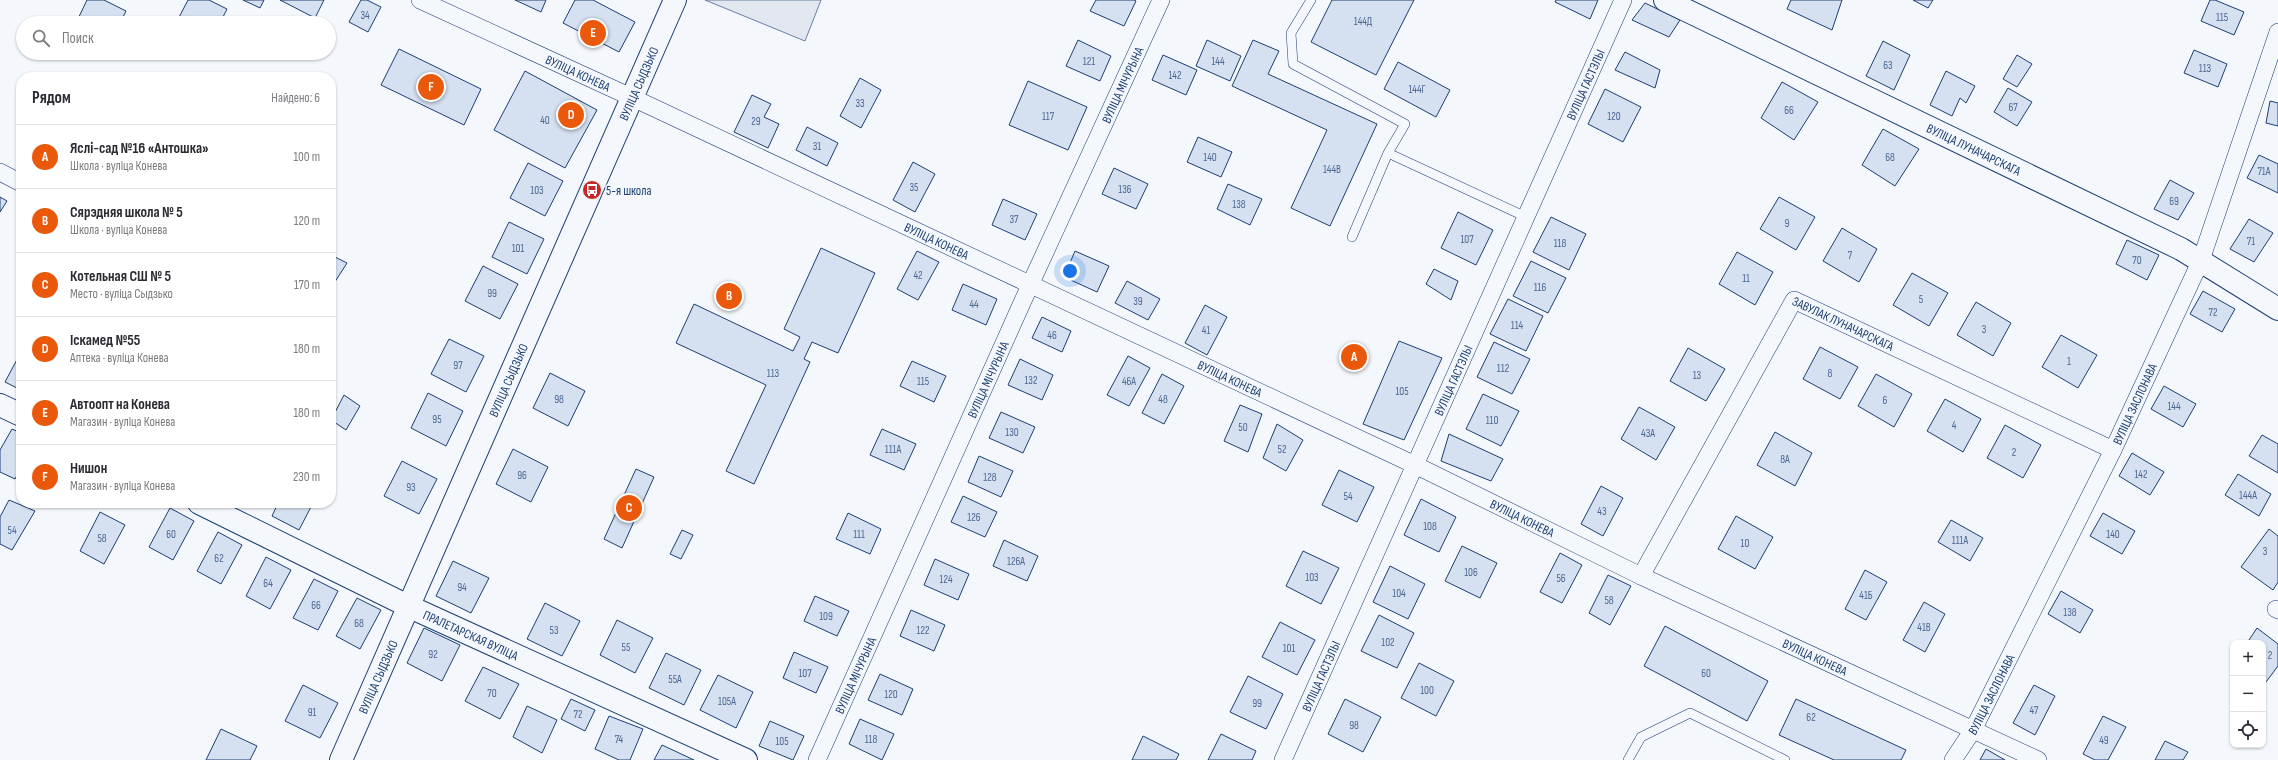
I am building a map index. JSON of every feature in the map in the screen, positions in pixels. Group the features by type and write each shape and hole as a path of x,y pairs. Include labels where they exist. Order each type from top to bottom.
{"street":[{"name":"ВУЛІЦА КОНЕВА","path":"420,0 633,98 1415,465 1641,576 2038,760"},
{"name":"ВУЛІЦА СЫДЗЬКО","path":"341,760 410,607 675,0"},
{"name":"ВУЛІЦА МІЧУРЫНА","path":"817,760 1030,285 1161,0"},
{"name":"ВУЛІЦА ГАСТЭЛЫ","path":"1283,760 1623,0"},
{"name":"ВУЛІЦА ЛУНАЧАРСКАГА","path":"1665,0 2201,260 2278,309"},
{"name":"ВУЛІЦА ЗАСЛОНАВА","path":"1953,760 1973,730 2113,450 2201,260 2278,32"},
{"path":"0,172 16,180"},
{"name":"ЗАВУЛАК ЛУНАЧАРСКАГА","path":"1641,576 1794,300 2113,450"},
{"path":"0,405 16,413"},
{"name":"ПРАЛЕТАРСКАЯ ВУЛІЦА","path":"210,508 410,607 746,760"}],"lane":[{"path":"1311,0 1291,33 1293,64 1405,124 1388,153 1352,237"},
{"path":"1388,153 1526,218"},
{"path":"1628,760 1641,737 1690,713 1785,760"}],"shaded area":[{"path":"705,0 821,0 805,41"}],"building":[{"path":"87,0 104,0 126,11 124,16 79,16"},
{"path":"188,0 209,0 227,9 224,16 180,16"},
{"path":"243,0 264,0 260,8"},
{"path":"280,0 324,0 316,16 311,16"},
{"path":"361,0 367,0 381,7 368,32 349,22"},
{"path":"515,0 546,0 541,12"},
{"path":"575,0 593,0 635,22 619,52 563,23"},
{"path":"1096,0 1136,1 1124,26 1090,11"},
{"path":"1332,0 1414,0 1376,75 1311,42"},
{"path":"1556,0 1598,0 1590,19 1555,2"},
{"path":"1791,0 1842,0 1832,30 1787,9"},
{"path":"1913,0 1933,0 1928,8"},
{"path":"2210,0 2215,0 2244,12 2234,35 2201,21"},
{"path":"1645,3 1680,20 1669,37 1632,20"},
{"path":"1078,40 1111,56 1100,81 1066,66"},
{"path":"1207,40 1241,56 1230,81 1196,66"},
{"path":"1253,40 1279,51 1268,74 1377,124 1330,226 1291,208 1327,130 1232,86"},
{"path":"1883,41 1910,55 1894,90 1866,76"},
{"path":"399,49 481,89 464,125 381,85"},
{"path":"2194,50 2227,64 2218,87 2184,73"},
{"path":"1625,52 1660,70 1655,88 1615,70"},
{"path":"1163,55 1197,70 1186,95 1152,80"},
{"path":"2017,55 2032,64 2017,87 2003,79"},
{"path":"1398,62 1450,90 1436,117 1384,89"},
{"path":"525,71 597,110 565,168 494,130"},
{"path":"1946,71 1975,86 1966,103 1960,98 1952,116 1930,105"},
{"path":"860,78 881,90 861,128 840,116"},
{"path":"1028,81 1087,107 1068,150 1009,125"},
{"path":"1782,82 1818,102 1794,140 1761,118"},
{"path":"2008,88 2032,102 2017,126 1994,112"},
{"path":"1605,89 1641,107 1623,142 1588,124"},
{"path":"752,95 771,104 764,117 779,124 768,148 734,132"},
{"path":"2270,101 2278,103 2278,126 2266,123"},
{"path":"807,127 838,143 827,166 796,150"},
{"path":"1883,129 1919,149 1895,186 1862,165"},
{"path":"1198,137 1232,152 1221,177 1187,162"},
{"path":"2259,155 2278,164 2278,193 2247,178"},
{"path":"913,162 935,174 915,212 893,200"},
{"path":"528,163 563,181 545,216 510,198"},
{"path":"1114,168 1148,184 1136,209 1102,194"},
{"path":"2170,180 2194,193 2178,220 2154,209"},
{"path":"1228,184 1262,199 1250,225 1217,209"},
{"path":"0,197 7,201 0,212"},
{"path":"1779,197 1815,217 1796,250 1760,229"},
{"path":"1003,199 1037,214 1025,240 992,225"},
{"path":"1458,212 1493,230 1476,265 1441,248"},
{"path":"1551,217 1586,234 1569,270 1533,252"},
{"path":"2249,219 2273,233 2254,262 2230,249"},
{"path":"509,222 544,239 527,274 492,257"},
{"path":"1842,228 1877,249 1859,282 1823,261"},
{"path":"2127,240 2159,255 2147,280 2116,264"},
{"path":"821,248 875,273 838,353 812,342 804,359 810,362 754,484 726,471 766,385 676,343 694,304 793,351 800,337 784,329"},
{"path":"917,251 939,262 918,300 897,289"},
{"path":"1075,251 1109,266 1097,292 1064,277"},
{"path":"1737,252 1773,272 1755,305 1719,284"},
{"path":"336,258 347,263 336,280"},
{"path":"1531,261 1566,278 1548,313 1513,296"},
{"path":"483,266 518,284 500,319 465,301"},
{"path":"1434,269 1458,281 1451,300 1426,284"},
{"path":"1912,273 1948,293 1929,326 1893,305"},
{"path":"1127,281 1160,299 1148,320 1115,303"},
{"path":"963,284 997,299 986,325 952,310"},
{"path":"2203,291 2235,309 2222,332 2190,314"},
{"path":"1508,299 1543,316 1526,351 1490,334"},
{"path":"1976,302 2011,323 1993,356 1957,335"},
{"path":"1205,305 1227,317 1207,355 1185,343"},
{"path":"1042,317 1071,331 1062,352 1032,338"},
{"path":"2061,335 2097,355 2078,388 2042,367"},
{"path":"449,339 484,356 466,392 431,374"},
{"path":"1399,341 1442,358 1404,440 1363,424"},
{"path":"1494,342 1530,359 1512,394 1477,377"},
{"path":"1820,347 1858,367 1840,399 1803,379"},
{"path":"1688,348 1725,369 1706,401 1670,381"},
{"path":"1128,356 1150,368 1129,406 1107,395"},
{"path":"1020,359 1053,375 1042,400 1008,385"},
{"path":"16,361 16,388 5,382"},
{"path":"912,361 946,376 934,402 900,386"},
{"path":"550,373 585,391 568,426 533,408"},
{"path":"1162,374 1184,386 1164,424 1142,413"},
{"path":"1876,374 1912,394 1894,427 1858,406"},
{"path":"2164,386 2196,404 2183,427 2151,409"},
{"path":"428,393 463,411 446,446 411,428"},
{"path":"1483,394 1519,411 1501,446 1466,429"},
{"path":"344,395 360,406 346,430 336,423 336,410"},
{"path":"1945,399 1981,419 1963,452 1927,431"},
{"path":"1240,405 1262,414 1248,452 1224,441"},
{"path":"1639,407 1675,427 1656,460 1621,439"},
{"path":"1001,412 1035,427 1023,453 989,438"},
{"path":"1277,424 1303,440 1286,471 1263,458"},
{"path":"2005,425 2041,445 2023,478 1987,458"},
{"path":"12,429 16,431 15,479 0,472 0,450"},
{"path":"882,429 916,444 904,470 870,455"},
{"path":"1775,432 1812,453 1795,486 1757,465"},
{"path":"1449,434 1503,459 1491,481 1441,461"},
{"path":"2262,435 2278,444 2278,473 2249,456"},
{"path":"513,449 548,467 531,502 496,484"},
{"path":"2132,453 2164,472 2150,495 2119,476"},
{"path":"979,456 1013,471 1001,497 968,482"},
{"path":"402,461 437,479 419,514 384,496"},
{"path":"636,469 654,477 622,548 604,539"},
{"path":"1339,470 1374,487 1357,522 1322,505"},
{"path":"2238,474 2271,494 2259,516 2225,495"},
{"path":"1601,486 1623,498 1603,536 1581,524"},
{"path":"963,496 997,512 985,537 951,522"},
{"path":"1421,499 1456,517 1439,552 1404,535"},
{"path":"9,500 16,503 16,508 28,508 35,511 12,550 0,544 0,517"},
{"path":"170,508 194,521 173,560 149,547"},
{"path":"276,508 310,508 299,530 272,516"},
{"path":"100,512 125,525 104,564 80,551"},
{"path":"848,513 881,529 870,554 836,539"},
{"path":"2103,513 2135,531 2122,554 2090,536"},
{"path":"1736,516 1773,537 1755,569 1718,549"},
{"path":"1951,520 1983,538 1970,561 1938,542"},
{"path":"2269,529 2278,536 2278,582 2273,590 2241,567"},
{"path":"682,530 693,535 681,559 670,554"},
{"path":"218,532 242,545 221,584 197,571"},
{"path":"1004,540 1038,556 1027,581 993,566"},
{"path":"1462,546 1497,563 1480,598 1445,581"},
{"path":"1303,551 1339,568 1321,604 1286,586"},
{"path":"1560,553 1582,565 1562,603 1540,592"},
{"path":"266,557 291,570 270,609 246,596"},
{"path":"935,559 969,574 958,600 924,585"},
{"path":"453,561 489,578 471,613 436,596"},
{"path":"1390,566 1425,584 1408,619 1373,602"},
{"path":"1865,570 1887,582 1866,620 1845,609"},
{"path":"1608,575 1631,586 1610,625 1589,613"},
{"path":"314,579 338,591 318,630 293,618"},
{"path":"2061,591 2093,610 2080,633 2048,614"},
{"path":"815,596 849,611 837,636 804,621"},
{"path":"357,598 381,610 360,649 336,636"},
{"path":"1924,602 1945,614 1925,652 1903,640"},
{"path":"545,603 580,621 562,656 527,639"},
{"path":"911,610 945,625 934,651 900,636"},
{"path":"1379,615 1414,633 1397,668 1361,651"},
{"path":"617,620 653,638 635,673 600,655"},
{"path":"1280,622 1315,640 1297,675 1262,657"},
{"path":"1665,626 1768,681 1747,721 1644,666"},
{"path":"424,628 460,645 442,681 407,663"},
{"path":"2257,628 2278,644 2278,666 2266,682 2266,640 2249,640"},
{"path":"794,652 828,667 816,693 783,678"},
{"path":"666,653 701,670 684,705 649,688"},
{"path":"1419,663 1454,681 1436,716 1401,698"},
{"path":"483,667 519,684 500,719 465,701"},
{"path":"880,674 913,689 902,715 868,700"},
{"path":"718,675 753,692 736,728 700,710"},
{"path":"1248,676 1283,694 1266,729 1230,712"},
{"path":"303,685 338,703 320,738 285,721"},
{"path":"2034,685 2055,696 2035,735 2013,723"},
{"path":"571,699 595,710 585,731 561,719"},
{"path":"1345,699 1381,717 1363,752 1328,734"},
{"path":"1796,699 1906,750 1901,760 1834,760 1779,735"},
{"path":"527,706 557,720 542,753 513,737"},
{"path":"609,716 643,729 630,760 619,760 595,749"},
{"path":"2103,716 2126,727 2108,760 2095,760 2083,754"},
{"path":"860,719 894,734 882,760 849,744"},
{"path":"770,721 804,736 793,760 759,746"},
{"path":"221,729 257,746 250,760 206,760"},
{"path":"1221,734 1256,751 1252,760 1208,760"},
{"path":"1143,736 1179,754 1176,760 1132,760"},
{"path":"2165,741 2188,752 2183,760 2155,760"},
{"path":"662,745 694,760 654,760"},
{"path":"1986,749 2005,760 1980,760"}],"place":[{"name":"Автоопт на Конева","path":"593,33"},
{"name":"Нишон","path":"431,87"},
{"name":"Іскамед №55","path":"571,115"},
{"name":"5-я школа","path":"592,190"},
{"name":"Сярэдняя школа № 5","path":"729,296"},
{"name":"Яслі-сад №16 «Антошка»","path":"1354,357"},
{"name":"Котельная СШ № 5","path":"629,508"}]}
